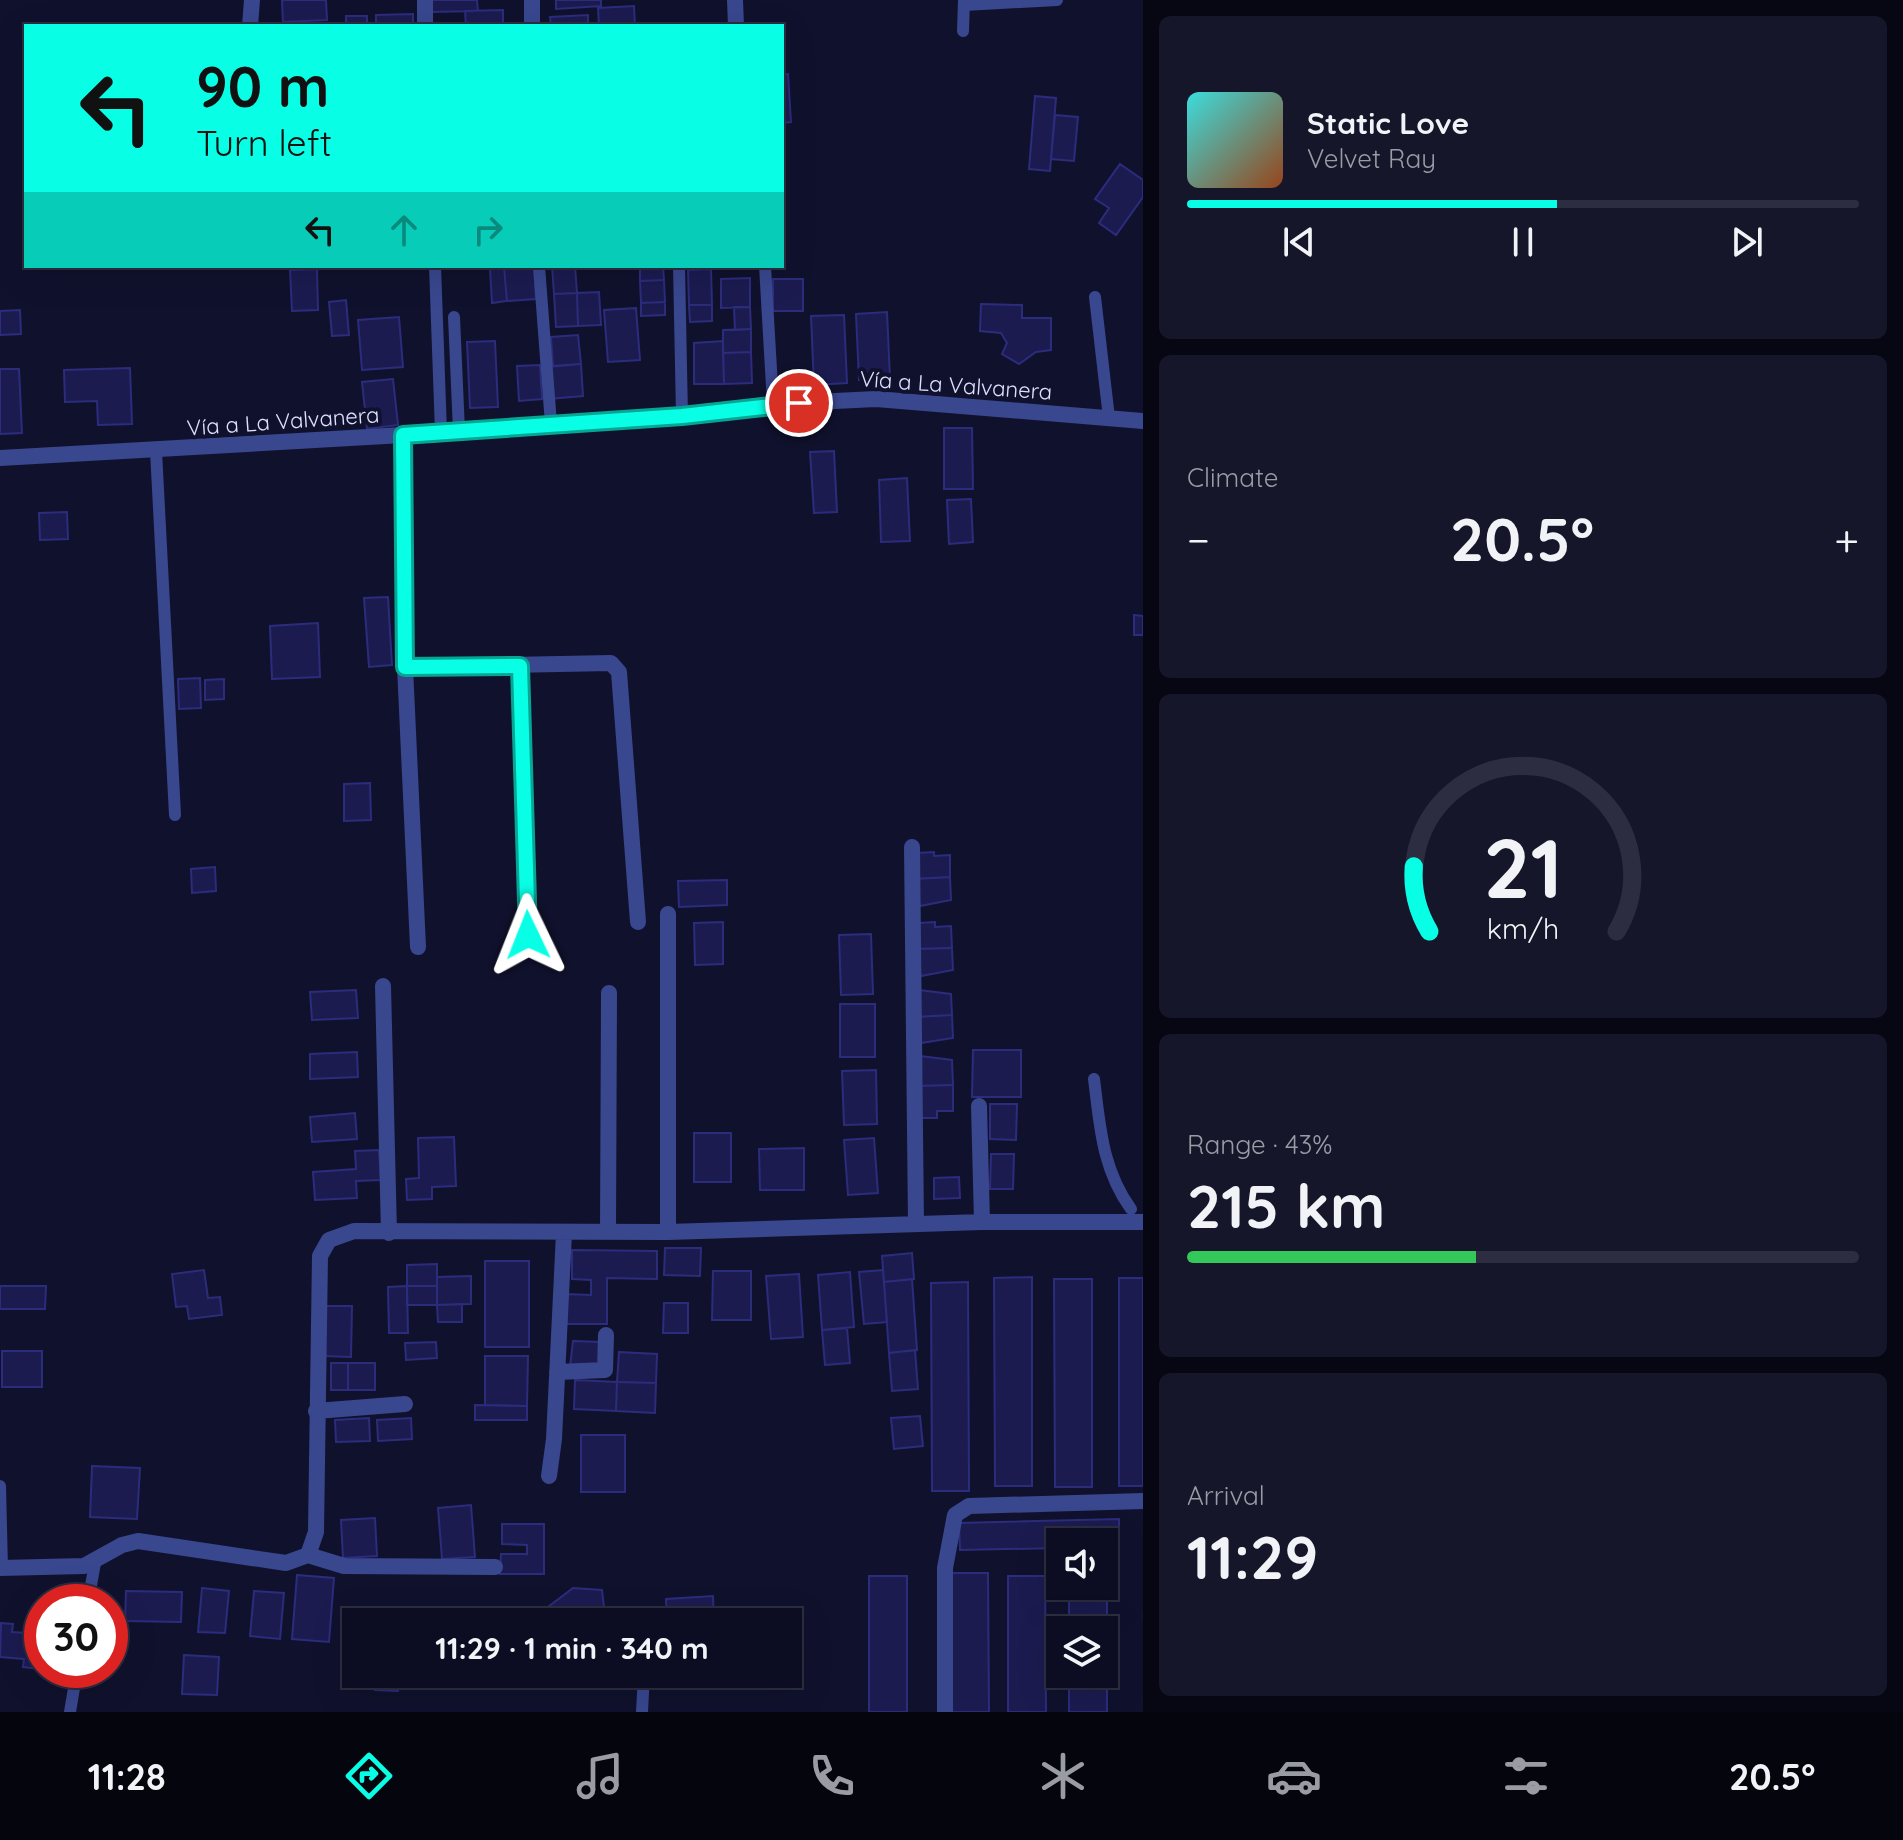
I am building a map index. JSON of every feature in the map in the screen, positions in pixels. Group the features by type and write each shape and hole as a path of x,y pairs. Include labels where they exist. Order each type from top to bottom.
{"street":[{"path":"250,24 252,0"},
{"path":"425,0 425,24"},
{"path":"532,0 532,24"},
{"path":"735,0 736,24"},
{"name":"Vía a La Valvanera","path":"0,458 403,435 682,416 773,404 876,399 1143,421"},
{"path":"403,435 405,667 418,947"},
{"path":"405,667 611,663 619,672 638,922"},
{"path":"520,666 528,935"},
{"path":"912,847 916,1224"},
{"path":"668,914 668,1232"},
{"path":"383,986 389,1233"},
{"path":"608,1231 609,993"},
{"path":"979,1106 982,1222"},
{"path":"308,1555 316,1532 320,1256 329,1240 354,1231 668,1232 1139,1217"},
{"path":"549,1476 554,1439 564,1233"},
{"path":"557,1372 605,1370 606,1335"},
{"path":"316,1411 405,1404"},
{"path":"945,1712 945,1568 955,1515 969,1506 1143,1501"},
{"path":"1,1568 84,1566 95,1563 122,1545 138,1541 286,1563 308,1555 344,1566 495,1567"}],"lane":[{"path":"963,31 964,2 1057,0"},
{"path":"435,268 441,432"},
{"path":"539,268 551,424"},
{"path":"679,268 682,416"},
{"path":"765,268 773,404"},
{"path":"1095,297 1109,418"},
{"path":"454,317 459,431"},
{"path":"156,451 175,815"},
{"path":"1094,1079 1104,1157 1118,1191 1139,1217"},
{"path":"0,1486 1,1568"},
{"path":"91,1584 95,1563"},
{"path":"70,1712 74,1688"},
{"path":"642,1712 643,1688"}],"building":[{"path":"282,0 326,0 327,20 283,22"},
{"path":"431,0 477,0 478,11 431,12"},
{"path":"556,0 601,0 601,6 556,9"},
{"path":"634,6 635,24 599,24 598,8"},
{"path":"503,10 503,24 466,24 465,11"},
{"path":"413,14 413,24 376,24 376,15"},
{"path":"588,15 588,24 551,24 550,17"},
{"path":"346,16 367,16 367,24 346,24"},
{"path":"788,74 791,122 784,123 784,75"},
{"path":"1035,96 1056,98 1050,171 1029,169"},
{"path":"1055,115 1078,117 1074,161 1051,159"},
{"path":"1120,164 1143,180 1143,197 1116,235 1099,223 1109,208 1095,199"},
{"path":"504,268 534,268 536,299 507,301"},
{"path":"504,268 507,301 492,303 490,269"},
{"path":"552,268 575,268 577,293 554,294"},
{"path":"640,268 663,268 664,280 640,281"},
{"path":"317,269 318,310 292,311 290,270"},
{"path":"711,269 712,305 689,305 688,270"},
{"path":"750,278 750,307 721,308 721,279"},
{"path":"773,279 803,279 803,311 773,311"},
{"path":"664,280 665,302 641,303 640,281"},
{"path":"599,292 601,325 578,326 577,293"},
{"path":"577,293 578,326 556,327 554,294"},
{"path":"346,300 349,335 332,336 329,302"},
{"path":"665,302 665,315 641,316 641,303"},
{"path":"981,304 1022,305 1022,318 1051,318 1051,350 1036,352 1019,364 1002,354 1007,343 1001,333 980,331"},
{"path":"689,305 712,305 712,321 690,322"},
{"path":"734,307 750,307 751,329 735,330"},
{"path":"636,308 640,360 608,362 604,310"},
{"path":"20,310 21,334 0,335 0,311"},
{"path":"887,312 890,379 859,380 856,314"},
{"path":"844,315 847,383 814,385 811,316"},
{"path":"399,317 403,367 362,370 358,320"},
{"path":"751,329 751,352 723,353 723,330"},
{"path":"578,335 581,364 553,366 551,337"},
{"path":"495,341 498,407 470,408 467,342"},
{"path":"723,341 724,384 694,384 694,343"},
{"path":"751,352 752,383 724,384 723,353"},
{"path":"581,364 583,396 549,399 546,367"},
{"path":"540,365 542,399 519,401 517,366"},
{"path":"130,368 132,424 98,425 97,401 65,402 64,370"},
{"path":"0,369 19,369 22,433 0,434"},
{"path":"393,379 398,425 367,429 362,382"},
{"path":"944,428 972,428 973,489 944,489"},
{"path":"834,451 837,512 814,513 810,452"},
{"path":"907,478 910,541 881,542 879,480"},
{"path":"971,499 973,542 949,544 947,500"},
{"path":"67,512 68,539 40,540 39,513"},
{"path":"388,597 392,665 369,667 364,598"},
{"path":"1134,615 1143,616 1143,635 1134,635"},
{"path":"318,623 320,677 272,679 270,626"},
{"path":"200,678 201,708 179,709 178,679"},
{"path":"224,679 224,699 205,700 205,680"},
{"path":"370,783 371,820 344,821 344,784"},
{"path":"934,852 934,856 950,855 950,877 913,879 917,853"},
{"path":"215,867 216,891 192,893 191,869"},
{"path":"950,877 951,900 920,906 913,879"},
{"path":"727,880 727,905 679,907 678,881"},
{"path":"723,922 723,964 695,965 694,923"},
{"path":"935,922 935,927 951,926 952,948 914,949 919,923"},
{"path":"871,934 873,994 841,995 839,935"},
{"path":"952,948 953,970 921,976 914,949"},
{"path":"356,990 358,1018 312,1020 310,992"},
{"path":"919,990 951,994 952,1015 915,1017"},
{"path":"840,1004 875,1004 875,1057 840,1057"},
{"path":"952,1015 953,1038 921,1043 915,1017"},
{"path":"973,1050 1021,1050 1021,1097 972,1097"},
{"path":"357,1052 358,1077 310,1079 310,1054"},
{"path":"920,1056 952,1060 953,1085 915,1086"},
{"path":"876,1070 877,1124 844,1125 842,1071"},
{"path":"953,1085 953,1111 937,1111 937,1118 921,1118 915,1086"},
{"path":"990,1104 1017,1104 1016,1140 990,1139"},
{"path":"355,1113 357,1139 312,1142 310,1117"},
{"path":"694,1133 731,1133 731,1182 694,1182"},
{"path":"454,1137 456,1186 432,1187 432,1199 407,1200 406,1179 419,1178 418,1138"},
{"path":"874,1138 878,1193 848,1195 844,1140"},
{"path":"804,1148 804,1190 760,1190 759,1149"},
{"path":"379,1150 381,1180 356,1181 357,1198 315,1200 313,1172 356,1169 355,1151"},
{"path":"991,1154 1014,1154 1013,1189 990,1189"},
{"path":"959,1177 960,1198 934,1199 934,1178"},
{"path":"665,1248 701,1248 700,1276 664,1275"},
{"path":"572,1250 657,1251 657,1279 607,1278 607,1324 565,1324 566,1294 591,1295 591,1280 572,1279"},
{"path":"912,1253 914,1279 884,1282 882,1256"},
{"path":"485,1261 529,1261 529,1347 485,1347"},
{"path":"437,1264 437,1286 407,1286 407,1265"},
{"path":"204,1270 208,1298 220,1297 222,1315 189,1319 187,1306 176,1307 172,1274"},
{"path":"883,1270 887,1322 864,1324 859,1272"},
{"path":"713,1271 751,1271 751,1320 712,1320"},
{"path":"850,1272 854,1327 822,1330 818,1275"},
{"path":"799,1274 803,1337 771,1339 766,1276"},
{"path":"471,1276 471,1304 437,1305 437,1277"},
{"path":"1032,1277 1032,1486 995,1486 994,1278"},
{"path":"1119,1278 1143,1278 1143,1486 1119,1486"},
{"path":"912,1279 917,1350 889,1353 884,1282"},
{"path":"1054,1279 1092,1279 1092,1487 1055,1487"},
{"path":"968,1282 969,1491 932,1491 931,1283"},
{"path":"0,1286 46,1286 45,1309 0,1309"},
{"path":"407,1286 408,1333 389,1333 388,1287"},
{"path":"407,1286 437,1286 437,1305 407,1305"},
{"path":"664,1303 688,1303 688,1333 663,1333"},
{"path":"462,1304 462,1322 438,1322 437,1305"},
{"path":"323,1306 352,1306 351,1357 323,1356"},
{"path":"847,1328 850,1363 825,1365 822,1330"},
{"path":"573,1341 602,1342 601,1367 570,1367"},
{"path":"436,1342 437,1358 406,1360 405,1343"},
{"path":"915,1350 918,1389 892,1391 889,1353"},
{"path":"2,1351 42,1351 42,1387 2,1387"},
{"path":"619,1352 657,1354 656,1383 617,1382"},
{"path":"485,1356 528,1356 527,1406 485,1405"},
{"path":"331,1363 348,1363 348,1390 331,1390"},
{"path":"348,1363 375,1363 375,1390 348,1390"},
{"path":"575,1380 617,1382 616,1411 574,1409"},
{"path":"617,1382 656,1383 655,1413 616,1411"},
{"path":"475,1405 527,1406 527,1420 475,1420"},
{"path":"920,1416 923,1446 894,1449 891,1418"},
{"path":"369,1418 370,1441 336,1442 335,1420"},
{"path":"411,1418 412,1439 378,1441 377,1420"},
{"path":"581,1435 625,1435 625,1492 581,1492"},
{"path":"92,1466 140,1468 137,1519 90,1517"},
{"path":"471,1505 475,1557 442,1559 438,1508"},
{"path":"375,1518 377,1556 343,1558 341,1520"},
{"path":"1119,1519 1119,1547 1118,1528 1046,1528 1046,1548 960,1550 959,1523"},
{"path":"502,1524 544,1524 544,1574 500,1574 501,1554 527,1554 527,1545 502,1544"},
{"path":"951,1573 988,1573 989,1712 951,1712"},
{"path":"297,1575 334,1578 329,1642 292,1639"},
{"path":"869,1576 907,1576 907,1712 869,1712"},
{"path":"1008,1576 1045,1576 1046,1712 1008,1712"},
{"path":"202,1588 229,1591 225,1633 198,1632"},
{"path":"573,1588 602,1590 604,1607 548,1607"},
{"path":"128,1591 182,1592 181,1622 128,1621"},
{"path":"254,1591 284,1593 280,1639 250,1636"},
{"path":"713,1596 713,1608 666,1608 666,1599"},
{"path":"1069,1600 1107,1600 1107,1616 1069,1616"},
{"path":"1,1623 13,1624 12,1632 24,1633 24,1659 0,1657"},
{"path":"184,1655 219,1657 217,1695 182,1694"},
{"path":"375,1688 398,1688 398,1691"},
{"path":"1069,1688 1107,1688 1107,1712 1069,1712"}],"route":[{"path":"528,935 520,666 405,667 403,435 682,416 799,403"}]}
